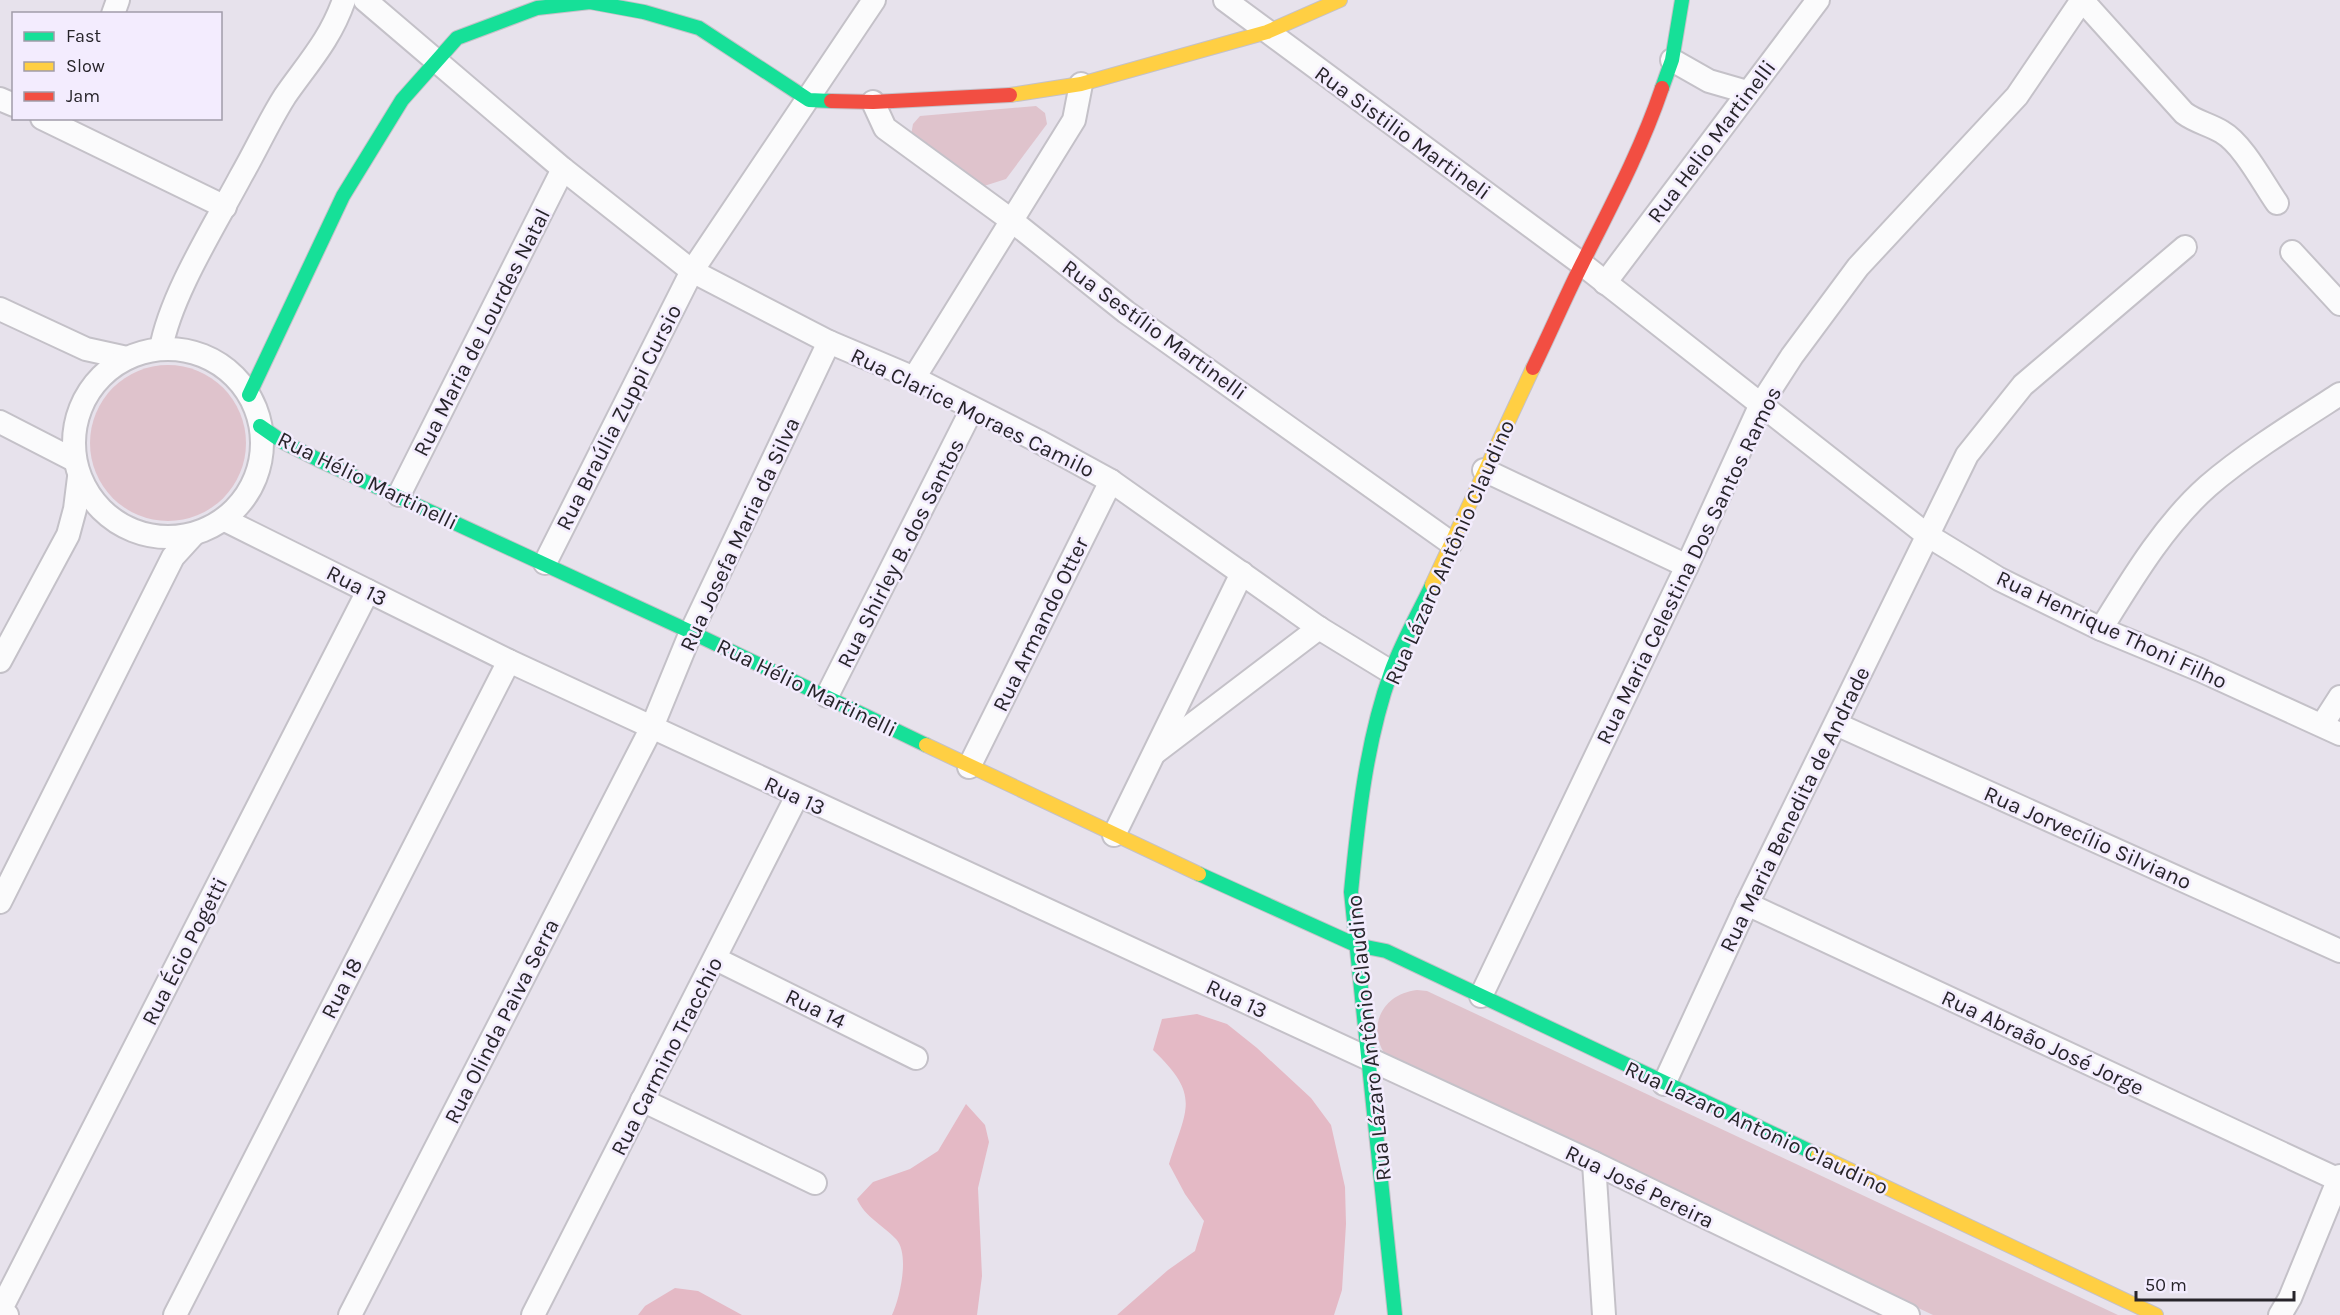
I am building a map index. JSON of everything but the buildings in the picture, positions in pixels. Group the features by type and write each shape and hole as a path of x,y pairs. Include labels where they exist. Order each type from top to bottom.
{"street":[{"path":"161,349 168,316 225,207 285,97 320,51 335,24 344,0"},
{"name":"Rua Clarice Moraes Camilo","path":"364,0 562,169 692,271 829,342 914,378 1111,481 1319,628 1391,672"},
{"path":"692,271 874,0"},
{"name":"Rua Sistilio Martineli","path":"1225,0 1582,264"},
{"path":"249,395 343,196 402,100 457,38 537,8 590,2 644,12 699,28 753,61 809,100 873,102 990,98 1081,84 1267,32 1340,0"},
{"name":"Rua Lázaro Antônio Claudino","path":"1395,1315 1351,892 1357,829 1368,756 1391,672 1484,470 1582,264 1617,198 1648,129 1672,60 1682,0"},
{"name":"Rua Helio Martinelli","path":"1605,283 1818,0"},
{"path":"2082,0 2184,113 2222,132 2234,141 2277,203"},
{"name":"Rua Maria Celestina Dos Santos Ramos","path":"1481,996 1687,566 1761,404 1792,356 1858,267 2017,96 2082,0"},
{"path":"1672,60 1709,81 1747,92"},
{"path":"914,378 1074,120 1081,84"},
{"name":"Rua Sestílio Martinelli","path":"873,102 885,128 1011,220 1126,312 1451,543"},
{"path":"65,123 225,207"},
{"name":"Rua Maria de Lourdes Natal","path":"399,495 562,169"},
{"name":"Rua Maria Benedita de Andrade","path":"1664,1084 1747,904 1967,455 2023,385 2185,247"},
{"path":"2292,252 2340,304"},
{"name":"Rua Henrique Thoni Filho","path":"1582,264 1927,535 1999,579 2101,628 2331,729"},
{"name":"Rua Braúlia Zuppi Cursio","path":"545,563 692,271"},
{"path":"0,309 87,349 127,358"},
{"name":"Rua Josefa Maria da Silva","path":"652,727 692,632 829,342"},
{"path":"0,422 77,468 98,506 126,527 159,537 194,534 225,520 238,506 256,476 262,443 260,426 249,395 233,375 213,360 179,349 161,349 127,358 98,378 79,408 75,425 77,468 68,535 0,661"},
{"path":"2101,628 2142,564 2173,524 2208,486 2340,394"},
{"name":"Rua Shirley B. dos Santos","path":"827,696 972,409"},
{"name":"Rua Hélio Martinelli","path":"260,426 283,442 692,632 1114,835 1356,945"},
{"path":"1484,470 1687,566"},
{"name":"Rua Armando Otter","path":"969,766 1111,481"},
{"name":"Rua 13","path":"225,520 509,661 1370,1060"},
{"path":"0,902 173,557 194,534"},
{"path":"1114,835 1242,573"},
{"name":"Rua Écio Pogetti","path":"0,1311 368,591"},
{"path":"1152,756 1319,628"},
{"name":"Rua 18","path":"175,1315 509,661"},
{"path":"2331,729 2340,697"},
{"name":"Rua Jorvecílio Silviano","path":"1836,724 2340,951"},
{"name":"Rua Olinda Paiva Serra","path":"350,1315 652,727"},
{"name":"Rua Carmino Tracchio","path":"533,1315 797,796"},
{"name":"Rua Abraão José Jorge","path":"1747,904 2339,1178"},
{"name":"Rua Lazaro Antonio Claudino","path":"1356,945 1386,951 2156,1315"},
{"name":"Rua 14","path":"716,959 916,1058"},
{"name":"Rua José Pereira","path":"1370,1060 1594,1163 1908,1315"},
{"path":"642,1100 815,1183"},
{"path":"1594,1163 1604,1315"},
{"path":"2280,1315 2290,1298 2339,1178"},
{"path":"0,1311 7,1315"}],"shaded area":[{"path":"1036,106 1045,113 1047,124 1006,179 984,186 976,185 911,135 913,124 920,116"},
{"path":"168,365 183,366 198,371 212,378 223,388 233,399 240,413 245,428 245,458 240,473 233,487 223,498 212,508 198,515 183,520 168,521 153,520 138,515 124,508 113,498 103,487 96,473 91,458 90,443 91,428 96,413 103,399 113,388 124,378 138,371 153,366"},
{"path":"1417,990 1427,991 2118,1315 1933,1315 1388,1059 1381,1048 1378,1036 1380,1015 1394,998"},
{"path":"1197,1014 1227,1024 1257,1048 1311,1098 1331,1125 1345,1187 1346,1224 1342,1290 1334,1315 1117,1315 1168,1270 1195,1251 1204,1221 1185,1194 1169,1164 1185,1115 1184,1091 1178,1079 1153,1050 1162,1019"},
{"path":"966,1104 985,1125 989,1142 978,1188 982,1276 977,1315 892,1315 902,1276 900,1246 896,1239 869,1216 857,1199 873,1182 910,1169 938,1151"},
{"path":"675,1288 698,1291 742,1315 638,1315 645,1306"}],"traffic: fast":[{"path":"1662,88 1672,60 1682,0"},
{"path":"249,395 343,196 402,100 457,38 537,8 590,2 644,12 699,28 809,100 831,101"},
{"path":"260,426 283,442 325,463 691,632 926,745"},
{"path":"1395,1315 1351,892 1360,809 1369,753 1382,699 1395,661 1432,585"},
{"path":"1199,874 1356,945 1386,951 1818,1155"}],"traffic: slow":[{"path":"1010,95 1081,84 1267,32 1340,0"},
{"path":"1432,585 1533,368"},
{"path":"926,745 1199,874"},
{"path":"1818,1155 2156,1315"}],"traffic: jam":[{"path":"1533,368 1635,156 1662,88"},
{"path":"831,101 873,102 1010,95"}]}
